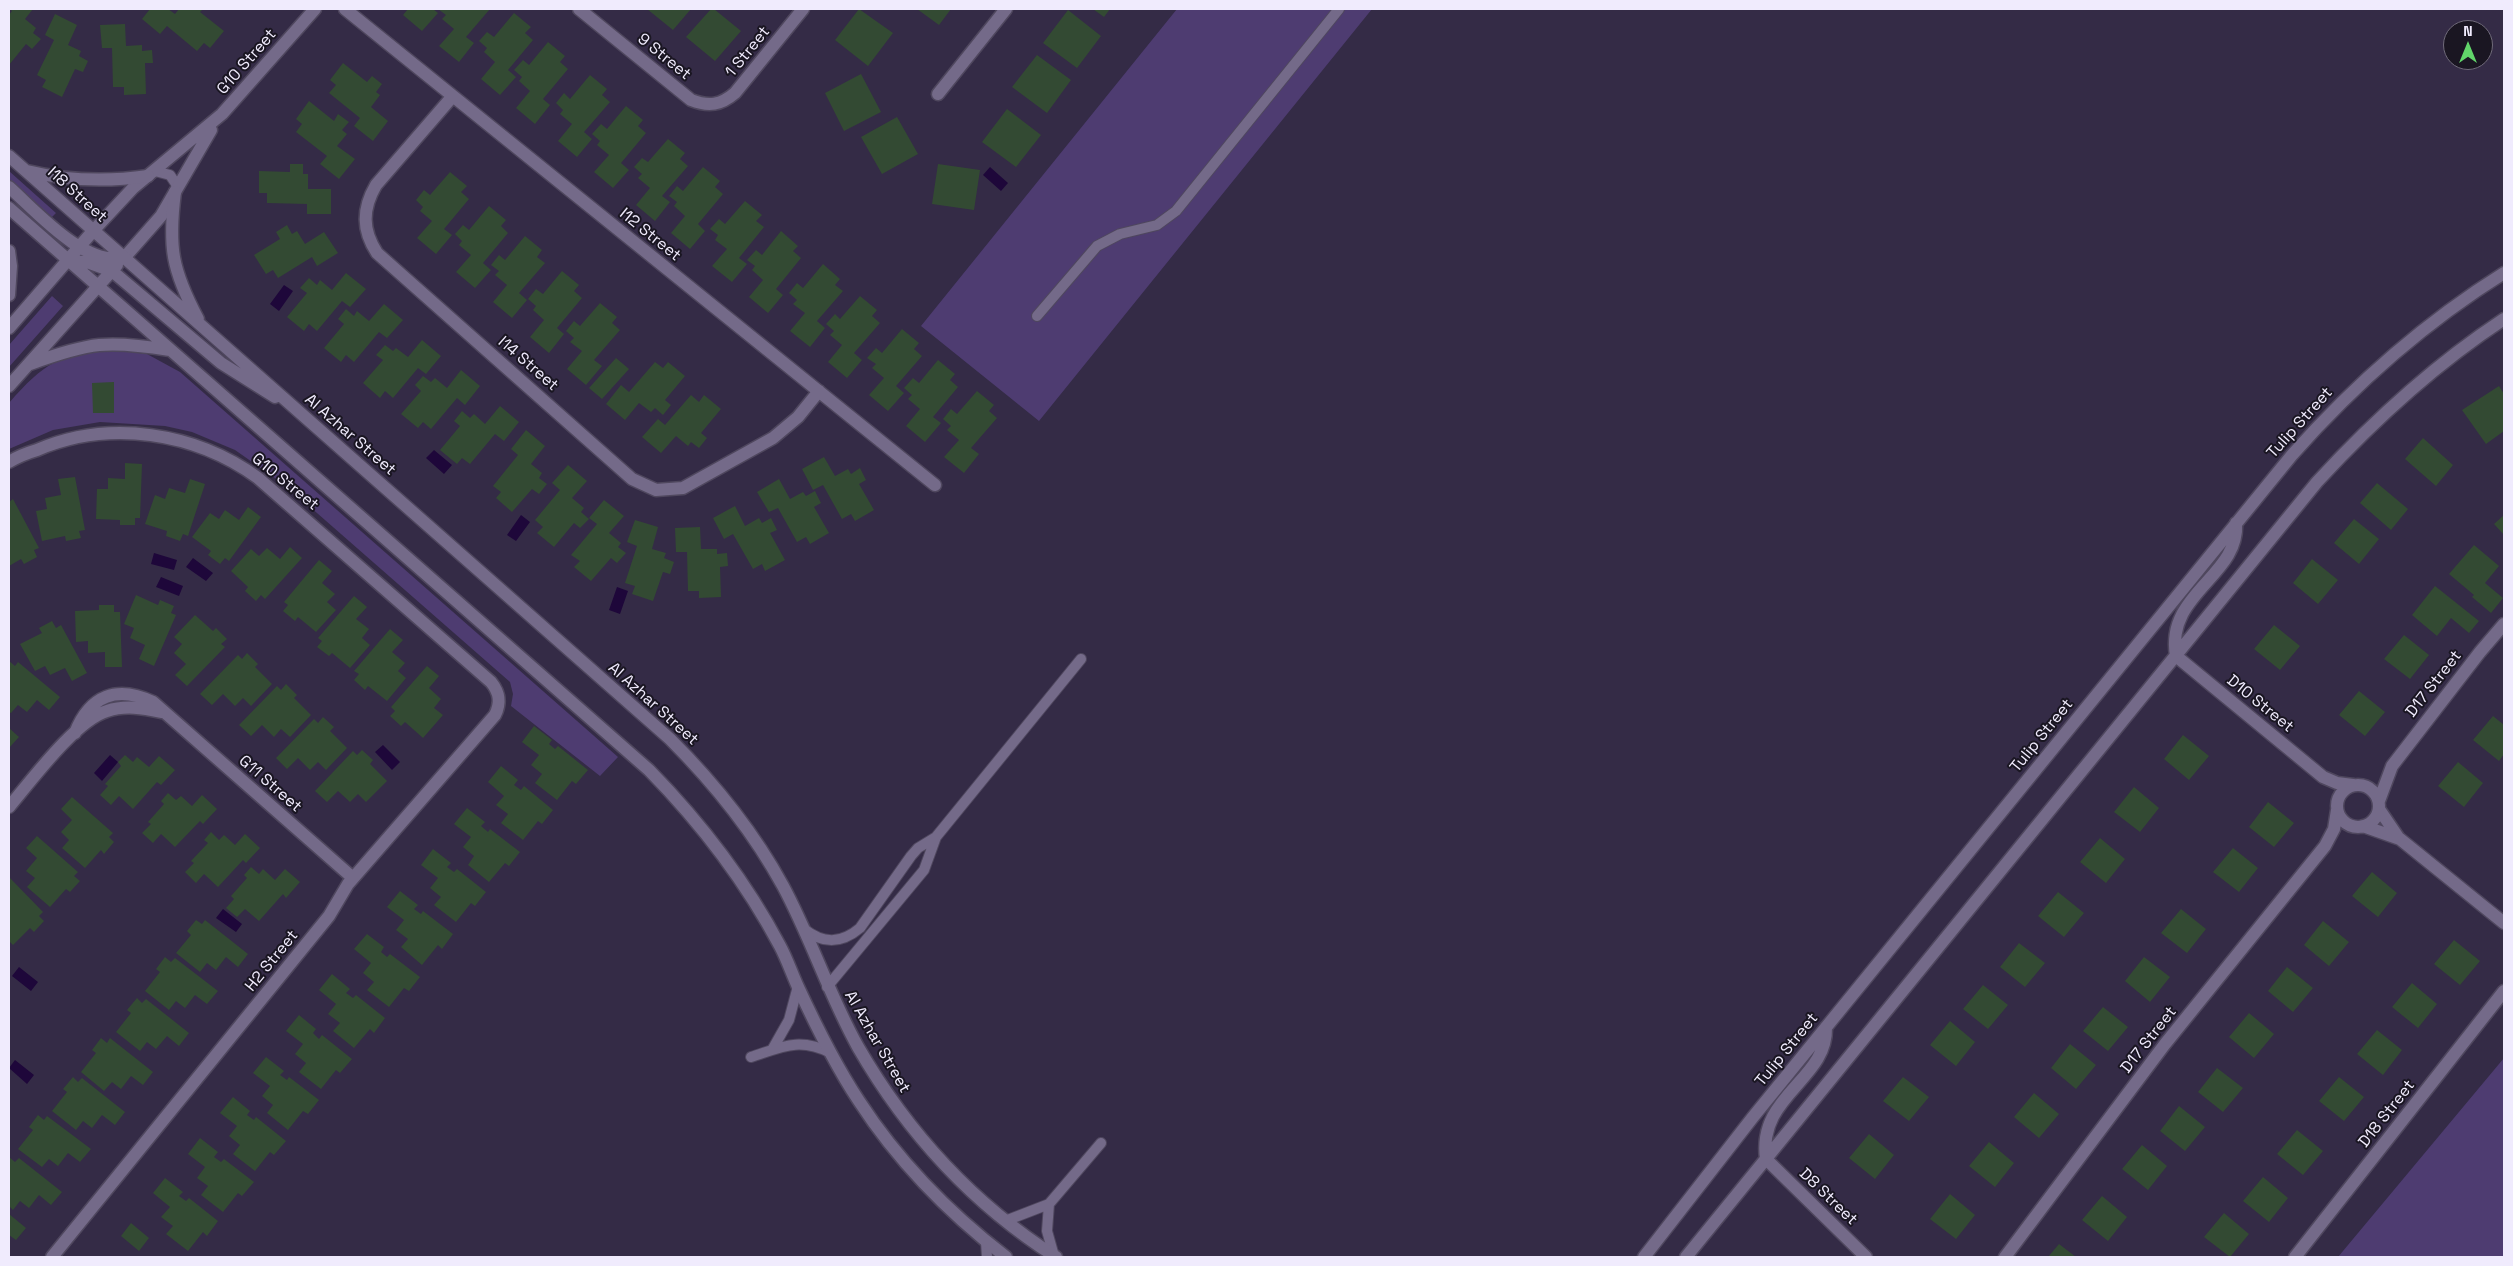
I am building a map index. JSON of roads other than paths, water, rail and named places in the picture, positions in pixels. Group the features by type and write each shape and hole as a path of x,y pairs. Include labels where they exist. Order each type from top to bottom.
{"street":[{"name":"G10 Street","path":"9,328 111,210 222,114 315,9"},
{"name":"I12 Street","path":"345,9 935,485"},
{"name":"9 Street","path":"579,9 691,100 702,105 715,105 727,100 735,93"},
{"name":"1 Street","path":"735,93 804,9"},
{"path":"938,94 1006,9"},
{"name":"I14 Street","path":"452,97 376,185 370,196 365,219 370,243 377,253 632,478 656,490 683,488 773,438 798,417 819,392"},
{"name":"G10 Street","path":"9,386 153,227 177,190 197,152 222,114"},
{"name":"I18 Street","path":"9,156 124,258"},
{"path":"26,170 56,178 118,181 152,174"},
{"path":"9,187 79,247 114,260 124,258"},
{"path":"177,190 171,223 172,254 183,291 203,328"},
{"path":"9,208 649,770 698,822 735,872 781,948 831,1053 859,1101 886,1139 944,1203 986,1242 1006,1257"},
{"path":"9,251 11,266 9,295"},
{"name":"Al Azhar Street","path":"124,258 677,746 726,801 759,846 783,886 827,986 858,1046 886,1094 922,1140 961,1183 1005,1221 1055,1257"},
{"path":"67,260 90,263 112,271 226,367 254,386 290,404"},
{"name":"Tulip Street","path":"1644,1257 1826,1027 2292,455 2360,383 2436,320 2504,273"},
{"path":"1686,1257 2317,482 2353,443 2432,371 2504,319"},
{"path":"28,365 66,350 98,343 132,344 170,350"},
{"name":"G10 Street","path":"9,462 52,443 94,434 136,433 179,440 212,452 244,468 258,478 491,682"},
{"path":"2176,656 2175,635 2181,615 2231,552 2236,534 2236,524"},
{"name":"D17 Street","path":"2356,785 2377,777 2392,766 2480,652 2504,624"},
{"name":"D10 Street","path":"2176,656 2323,777 2337,783 2356,785"},
{"name":"H2 Street","path":"52,1257 329,916 353,878 495,715 499,700 498,694 491,682"},
{"name":"G11 Street","path":"9,807 75,733 81,717 91,705 106,696 122,693 139,695 154,702 353,878"},
{"name":"D17 Street","path":"2379,805 2392,766"},
{"name":"D10 Street","path":"2323,777 2337,807"},
{"path":"2400,839 2345,822 2337,807 2342,793 2356,785 2374,792 2379,805 2400,839 2504,923"},
{"path":"2361,826 2372,821 2379,805"},
{"name":"D17 Street","path":"2005,1257 2165,1044 2325,846 2334,829 2337,807"},
{"name":"D17 Street","path":"2325,846 2341,835 2361,826"},
{"name":"D18 Street","path":"2295,1257 2504,991"},
{"path":"1766,1159 1765,1138 1771,1118 1821,1055 1827,1036 1826,1027"},
{"name":"D8 Street","path":"1766,1159 1866,1257"}],"lane":[{"path":"1037,316 1097,246 1120,234 1157,225 1176,211 1339,9"},
{"path":"152,174 170,175 177,190"},
{"path":"827,986 924,870 936,837 1081,659"},
{"path":"803,928 813,936 825,940 838,941 850,937 860,928 911,856 922,845 936,837"},
{"path":"860,928 869,936"},
{"path":"772,1050 789,1020 798,986"},
{"path":"750,1057 786,1045 802,1043 817,1046 831,1053"},
{"path":"1005,1221 1049,1204 1101,1143"},
{"path":"1049,1204 1047,1231 1055,1257"},
{"path":"986,1242 987,1257"}]}
